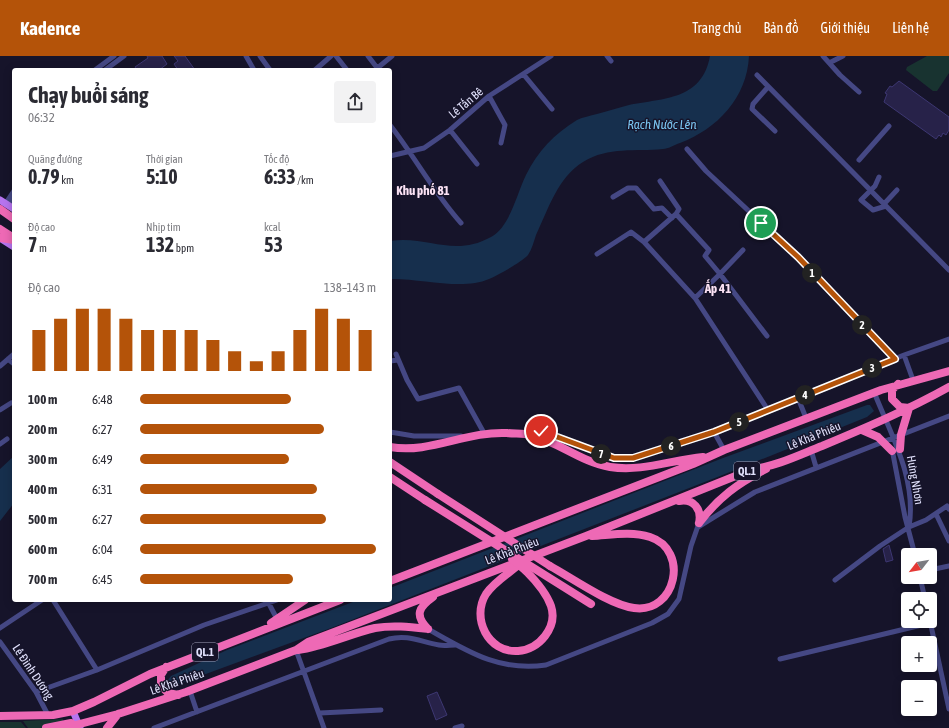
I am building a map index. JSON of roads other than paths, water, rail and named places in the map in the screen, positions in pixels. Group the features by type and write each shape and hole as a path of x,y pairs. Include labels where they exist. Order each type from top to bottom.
{"highway":[{"path":"4,203 12,216"},
{"path":"0,229 12,238"},
{"path":"0,238 12,239"},
{"name":"Lê Khả Phiêu","path":"392,580 874,392 898,384 949,371"},
{"path":"862,430 884,441 896,450 909,408 900,407 894,401 892,390 898,384"},
{"name":"Lê Khả Phiêu","path":"64,728 79,726 190,691 296,650 308,642 586,536 752,469 769,467 862,430 949,388"},
{"path":"392,447 404,449 423,448 472,436 505,433 530,435 593,463 620,468 646,467 684,459 708,457"},
{"path":"392,463 550,566 621,605 636,608 654,604 661,600 672,586 675,569 673,560 665,547 651,538 629,534 586,536"},
{"path":"698,526 719,499 731,489 769,467"},
{"path":"392,478 495,546 532,577 544,591 551,606 552,621 549,629 545,636 532,647 526,650 511,651 498,646 489,639 481,622 481,608 486,595 499,581 527,558"},
{"path":"425,500 591,604"},
{"path":"663,505 682,500 692,501 699,510 701,516 698,526"},
{"path":"428,629 421,621 420,611 424,604 442,591"},
{"path":"257,632 302,602"},
{"name":"Lê Khả Phiêu","path":"0,716 48,715 73,711 167,667 335,602"},
{"path":"296,650 310,648 375,628 397,626 428,629"},
{"path":"167,667 160,675 161,686 168,693 178,695"},
{"path":"107,728 118,714"},
{"name":"Lê Khả Phiêu","path":"46,728 65,723 79,726"}],"main road":[{"path":"0,238 12,246"},
{"path":"73,711 79,726"}],"street":[{"path":"98,68 114,56"},
{"path":"108,68 124,56"},
{"path":"246,56 253,68"},
{"path":"260,56 269,68"},
{"path":"317,68 331,56"},
{"path":"336,56 346,68"},
{"path":"368,56 376,68"},
{"path":"378,68 392,56"},
{"name":"Lê Tấn Bê","path":"392,156 424,148 450,130 489,96 524,75 551,56"},
{"path":"607,56 611,61"},
{"path":"823,56 859,92"},
{"path":"829,63 843,56"},
{"path":"524,75 552,109"},
{"path":"757,75 949,270"},
{"path":"768,87 753,104 752,109 775,131"},
{"path":"489,96 505,125 501,143"},
{"path":"859,160 889,126"},
{"path":"392,128 410,151 441,200 461,223"},
{"path":"450,130 477,164"},
{"path":"687,149 706,171 798,257 895,359"},
{"path":"879,177 875,186 861,200 873,210 885,205 897,190"},
{"path":"644,242 672,218 679,209 660,181"},
{"path":"613,197 628,188 636,188 654,209 662,208 672,218"},
{"path":"4,203 12,193"},
{"path":"676,214 709,250 705,256 767,336"},
{"path":"596,254 631,232 644,242 695,298 768,410"},
{"path":"695,298 743,250"},
{"path":"505,433 541,431 597,452 620,458 633,458 714,432 904,355 949,339"},
{"path":"904,355 913,380"},
{"path":"0,366 12,356"},
{"path":"392,360 397,357 418,400 460,389 484,434"},
{"path":"8,359 12,362"},
{"name":"Hưng Nhơn","path":"874,392 896,450 910,501 909,527"},
{"path":"798,398 806,418"},
{"path":"0,410 11,404"},
{"path":"428,629 487,660 520,667 530,667 546,664 652,623 668,614 680,599 691,546 698,526 750,494 949,416"},
{"path":"392,432 426,436 472,436"},
{"path":"714,432 724,450"},
{"path":"423,448 426,436"},
{"path":"0,444 7,439"},
{"path":"811,450 816,468"},
{"name":"Hưng Nhơn","path":"896,450 905,517 909,527 914,548"},
{"path":"835,580 880,546 909,527 926,520 948,507"},
{"path":"936,514 949,541"},
{"path":"937,569 949,566"},
{"path":"0,628 39,602"},
{"path":"54,602 97,670"},
{"path":"36,692 97,670 204,625 268,602 277,620"},
{"path":"780,659 906,628"},
{"path":"931,628 949,709"},
{"path":"154,728 396,637 423,640 440,645 456,645"},
{"name":"Lê Đình Dương","path":"0,642 36,692 48,715"},
{"path":"296,650 320,713 324,728"},
{"path":"190,691 197,712"},
{"path":"320,713 381,710"},
{"path":"455,728 462,726"}],"water":[{"name":"Rạch Nước Lên","path":"710,56 749,56 743,85 728,110 718,120 694,137 665,149 622,151 603,154 593,157 574,168 560,185 528,255 521,261 489,279 466,284 392,279 392,241 404,240 440,245 465,246 491,237 498,232 508,218 526,175 536,158 547,144 561,131 584,117 680,94 690,89 699,81 706,70"},
{"path":"867,405 870,405 874,411 867,417 720,476 331,628 176,685 169,684 167,681 171,676 227,650 353,602 392,602 392,587 723,458"},
{"path":"12,458 12,506 0,521 0,469"}],"district":[{"name":"Khu phố 81","path":"423,190"},
{"name":"Ấp 41","path":"718,288"}]}
